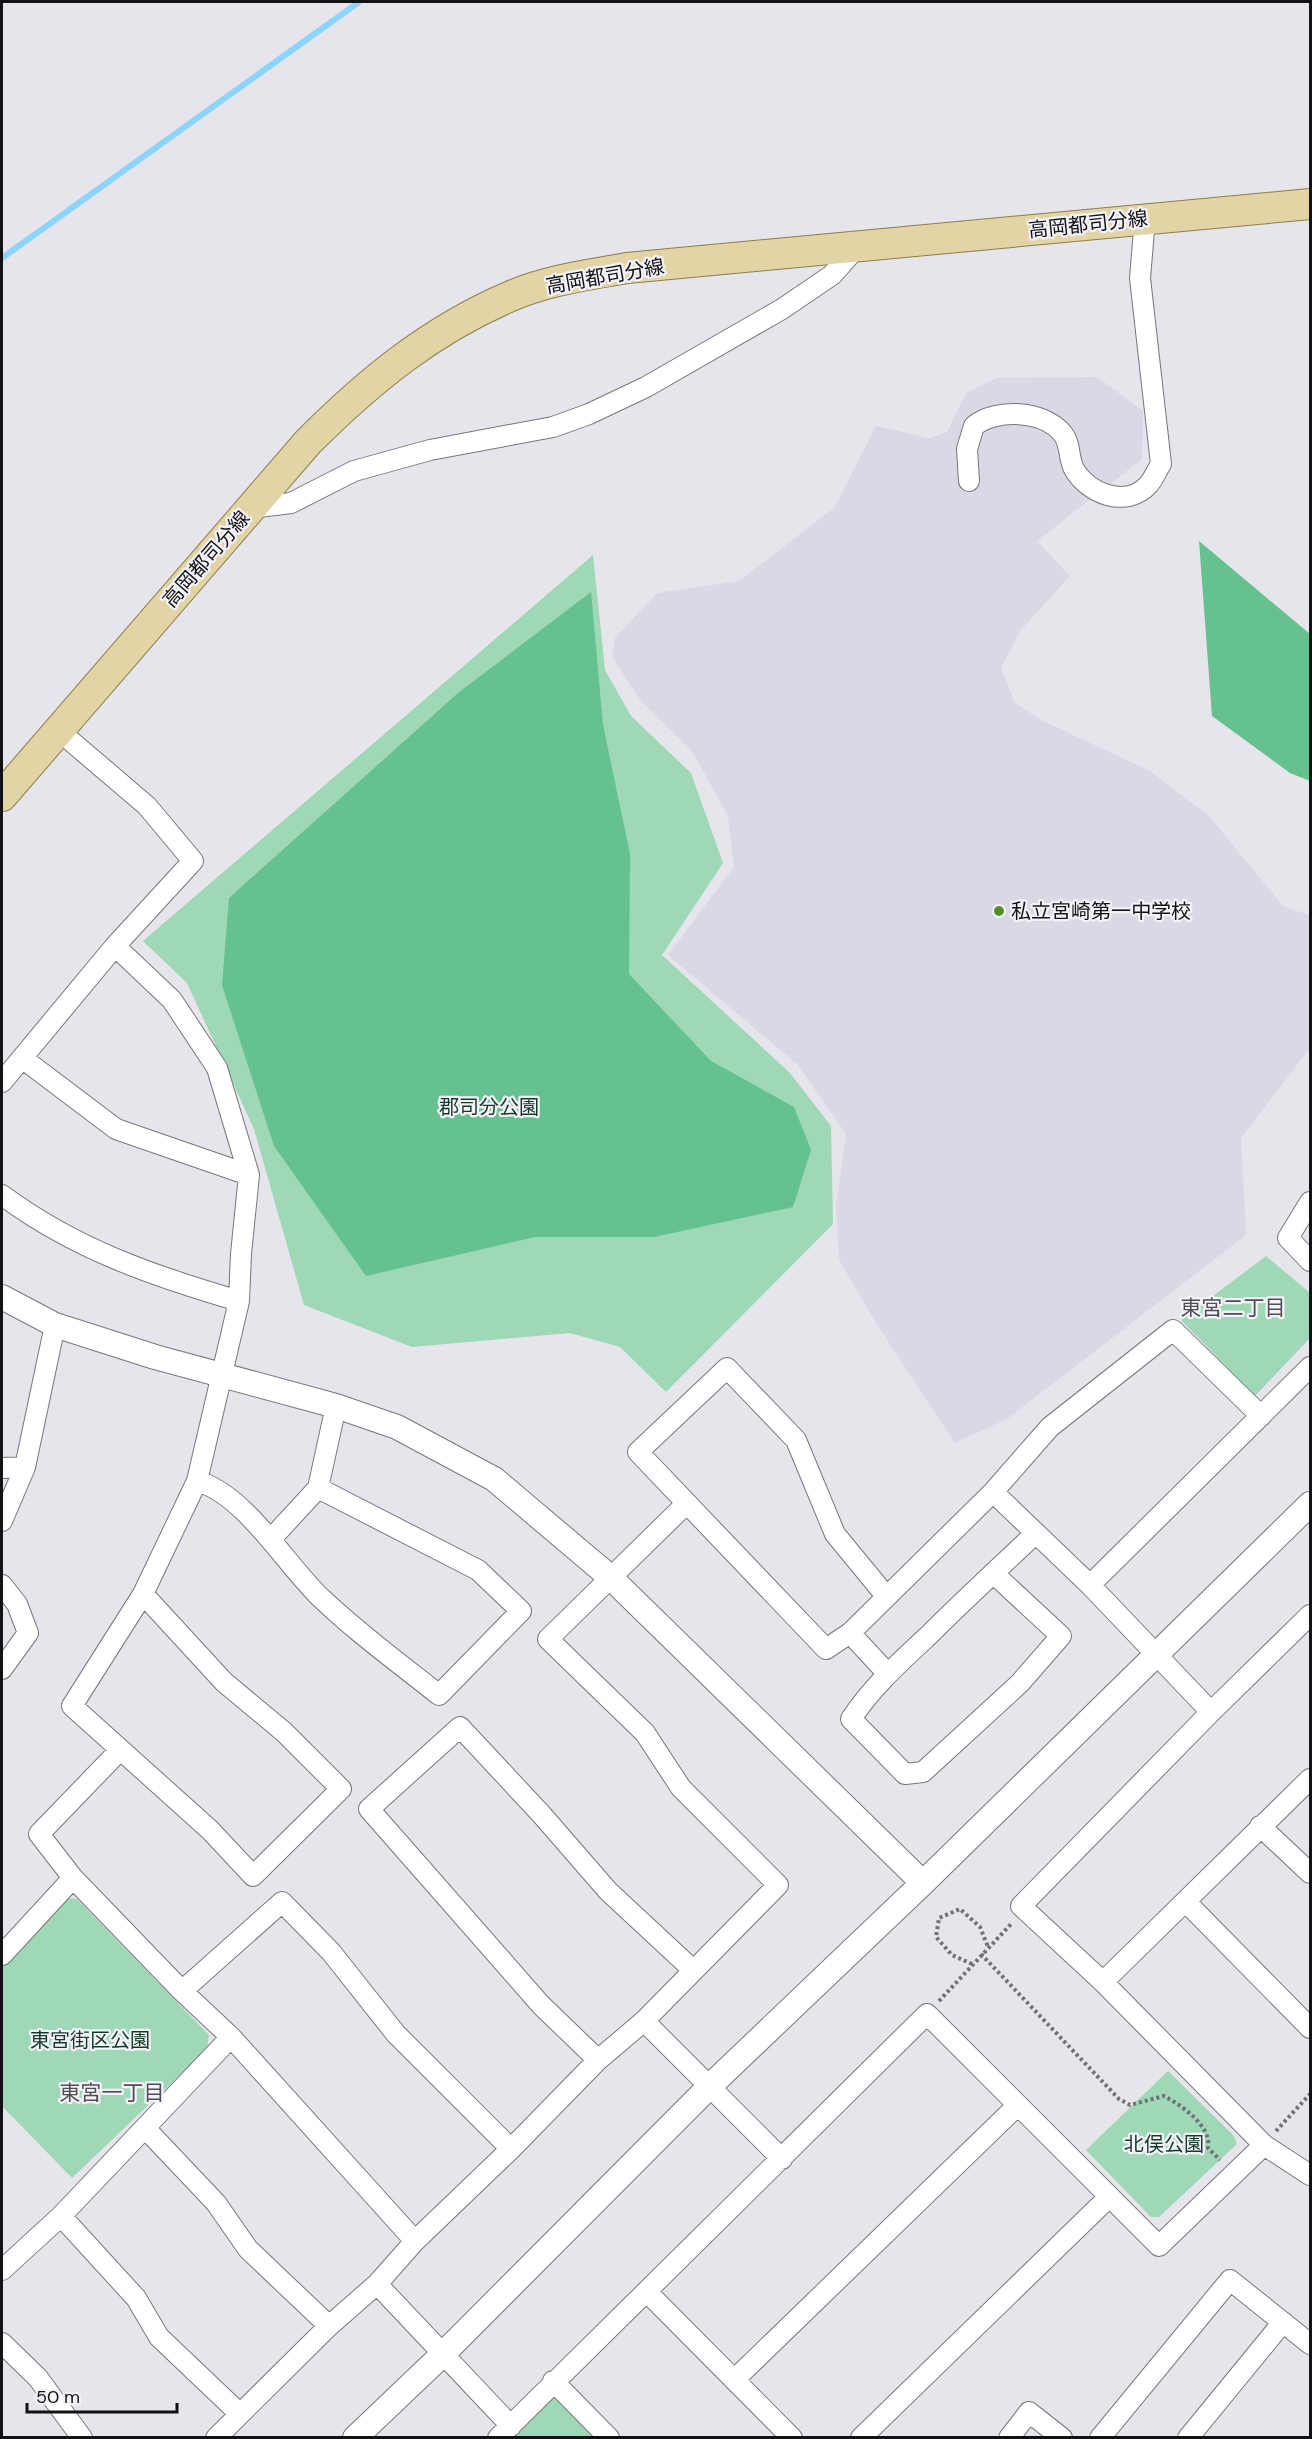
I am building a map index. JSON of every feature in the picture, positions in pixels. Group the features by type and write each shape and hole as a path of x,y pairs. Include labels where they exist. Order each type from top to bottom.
{"main road":[{"name":"高岡都司分線","path":"5,785 58,730 308,442 350,401 405,355 463,320 513,295 570,278 627,268 1311,204"}],"street":[{"path":"969,481 967,449 974,426 993,415 1027,416 1047,422 1064,435 1073,468 1097,492 1113,497 1126,496 1148,485 1161,464 1140,278 1145,218"},
{"path":"252,508 291,503 354,471 430,450 553,427 589,414 646,387 782,309 832,275 857,247"},
{"path":"2,1082 115,946 193,861 147,807 58,730"},
{"path":"115,946 172,1000 217,1068 249,1174 239,1301 197,1481 143,1594 72,1707 210,1830 253,1876 341,1789 284,1731 224,1682 143,1594"},
{"path":"22,1058 116,1129 249,1174"},
{"path":"2,1195 39,1223 109,1256 166,1280 239,1301"},
{"path":"1311,1202 1288,1238 1311,1261"},
{"path":"2,1297 55,1325 220,1377 336,1406 397,1427 494,1479 610,1577 923,1883"},
{"path":"2,1521 25,1467 55,1325"},
{"path":"885,1596 835,1534 796,1440 727,1368 638,1452 826,1649 850,1633 993,1491 1050,1427 1173,1330 1261,1416"},
{"path":"1090,1585 1311,1367"},
{"path":"272,1539 318,1488 336,1406"},
{"path":"2,1468 25,1467"},
{"path":"197,1481 213,1486 272,1539 318,1595 439,1695 520,1611 478,1570 318,1488"},
{"path":"993,1491 1090,1585 1210,1712"},
{"path":"216,2438 329,2326 377,2284 415,2241 511,2149 598,2060 644,2020 778,1885 681,1788 645,1733 548,1639 686,1504"},
{"path":"355,2438 442,2355 710,2086 923,1883 1311,1504"},
{"path":"993,1573 1061,1636 1020,1683 923,1772 905,1774 850,1719 888,1674 993,1573 1036,1533"},
{"path":"2,1585 16,1604 28,1633 2,1669"},
{"path":"1311,1616 1210,1712 1021,1906 1103,1982 1264,2145 1311,2175"},
{"path":"850,1633 888,1674"},
{"path":"598,2060 541,2005 369,1809 460,1727 542,1815 608,1891 693,1970"},
{"path":"120,1750 39,1834 73,1878 182,1991 231,2037 415,2241"},
{"path":"1103,1982 1260,1826 1311,1779"},
{"path":"1260,1826 1311,1873"},
{"path":"2,1955 73,1878"},
{"path":"182,1991 282,1902 331,1952 396,2034 511,2149"},
{"path":"1186,1902 1311,2028"},
{"path":"377,2284 442,2355 505,2432 927,2014 1159,2246 1264,2145"},
{"path":"644,2020 782,2159"},
{"path":"2,2270 61,2216 231,2037"},
{"path":"734,2380 1018,2105"},
{"path":"145,2128 216,2203 248,2249 329,2326"},
{"path":"861,2438 1109,2197"},
{"path":"61,2216 136,2298 159,2337 240,2414"},
{"path":"1100,2438 1230,2280 1311,2344"},
{"path":"647,2292 792,2438"},
{"path":"1188,2438 1283,2322"},
{"path":"2,2343 38,2378 82,2438"},
{"path":"554,2381 609,2438"},
{"path":"1009,2438 1029,2412 1062,2438"}],"path":[{"path":"972,1964 952,1954 936,1937 939,1918 960,1909 980,1927 988,1947"},
{"path":"927,2014 981,1954 1025,1910"},
{"path":"981,1954 1119,2099 1130,2105 1164,2096 1180,2104 1205,2129 1210,2138 1208,2148 1212,2152"},
{"path":"1264,2145 1311,2094"}],"shaded area":[{"name":"私立宮崎第一中学校","path":"1097,377 1143,411 1142,459 1037,541 1070,576 1020,631 1001,668 1015,703 1043,721 1150,771 1209,816 1284,907 1310,915 1310,1048 1241,1138 1246,1235 1007,1419 955,1443 876,1323 839,1260 836,1206 846,1134 798,1065 668,955 734,867 728,816 692,751 641,701 612,657 615,638 657,593 739,581 834,508 876,426 929,438 947,432 966,393 996,378"}],"green space":[{"path":"1199,541 1310,634 1310,781 1290,773 1212,716"},
{"name":"郡司分公園","path":"593,555 605,670 631,716 691,773 723,863 662,955 790,1073 831,1126 833,1224 666,1392 620,1347 570,1333 412,1347 304,1305 254,1129 187,983 143,941"},
{"name":"郡司分公園","path":"591,592 603,725 630,854 629,974 711,1061 794,1107 811,1150 793,1207 654,1237 535,1237 366,1276 274,1146 222,985 229,898 458,693"},
{"path":"1266,1256 1310,1293 1310,1338 1255,1396 1181,1320"},
{"name":"東宮街区公園","path":"66,1898 77,1899 209,2035 207,2049 72,2178 2,2106 2,1967"},
{"name":"北俣公園","path":"1168,2071 1234,2136 1237,2144 1159,2217 1151,2217 1086,2150"},
{"path":"553,2392 597,2438 510,2438"}],"waterway":[{"path":"2,258 359,2"}],"place":[{"name":"私立宮崎第一中学校","path":"999,911"}],"district":[{"name":"東宮二丁目","path":"1233,1308"},
{"name":"東宮一丁目","path":"112,2093"}]}
